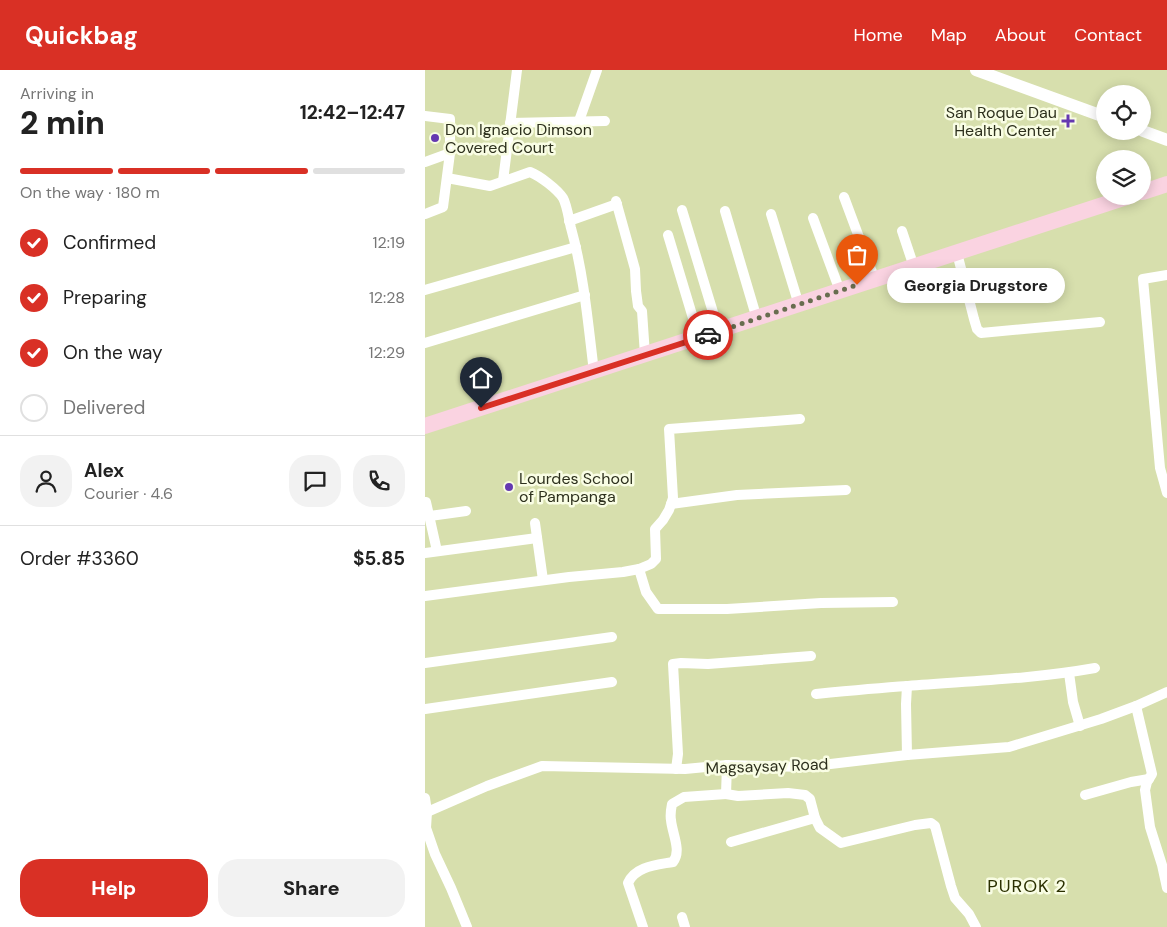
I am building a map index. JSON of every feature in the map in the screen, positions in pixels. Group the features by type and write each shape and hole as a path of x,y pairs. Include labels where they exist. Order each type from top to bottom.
{"main road":[{"path":"1151,189 1167,184"},
{"path":"425,426 719,332 1103,205"}],"street":[{"path":"503,181 517,70"},
{"path":"579,121 597,70"},
{"path":"976,70 1096,114"},
{"path":"425,116 450,119 450,152 443,207 425,214"},
{"path":"510,122 605,121"},
{"path":"1151,134 1167,140"},
{"path":"425,162 450,152"},
{"path":"447,178 490,186 530,172 550,185 563,198 576,247 585,295 594,372"},
{"path":"844,197 875,280"},
{"path":"569,221 617,203 635,269 636,291 642,311 645,355"},
{"path":"682,210 719,332"},
{"path":"725,211 757,319"},
{"path":"771,214 799,305"},
{"path":"813,218 840,291"},
{"path":"902,230 915,267"},
{"path":"668,235 699,338"},
{"path":"425,290 576,247"},
{"path":"957,253 974,320 977,329 981,333 1100,322"},
{"path":"1167,275 1143,279 1163,444 1160,468 1167,493"},
{"path":"425,343 585,295"},
{"path":"425,596 543,580 623,572 639,569 651,564 656,559 655,529 663,520 673,498 669,429 800,419"},
{"path":"671,504 737,496 845,490"},
{"path":"427,502 437,551"},
{"path":"431,516 466,511"},
{"path":"535,523 543,580"},
{"path":"425,553 537,538"},
{"path":"639,569 646,592 658,609 727,609 821,603 893,602"},
{"path":"425,663 612,637"},
{"path":"676,769 678,754 673,664 681,662 708,664 811,656"},
{"path":"816,694 999,680 1069,673 1095,668"},
{"path":"1069,673 1073,702 1080,726"},
{"path":"425,709 612,682"},
{"path":"907,686 907,755"},
{"name":"Magsaysay Road","path":"426,813 487,786 542,766 676,769 727,765 805,767 907,755 1009,747 1101,719 1167,692"},
{"path":"1136,706 1152,774 1145,790 1150,827 1167,888"},
{"path":"726,794 727,765"},
{"path":"1085,795 1149,779"},
{"path":"643,927 628,882 631,876 644,868 673,862 675,859 677,849 671,819 672,804 684,797 726,794 738,796 788,792 805,794 810,799 820,828 841,843 915,825 931,823 935,826 955,898 969,914 976,927"},
{"path":"425,798 426,828 435,854 467,927"},
{"path":"731,842 815,818"},
{"path":"681,917 685,927"}],"way so far":[{"path":"708,335 857,285"}],"place":[{"name":"San Roque Dau Health Center","path":"1068,121"},
{"name":"Don Ignacio Dimson Covered Court","path":"435,138"},
{"name":"Georgia Drugstore","path":"857,285"},
{"name":"Lourdes School of Pampanga","path":"509,487"}],"district":[{"name":"PUROK 2","path":"1027,886"}],"route":[{"path":"481,408 708,335"}]}
